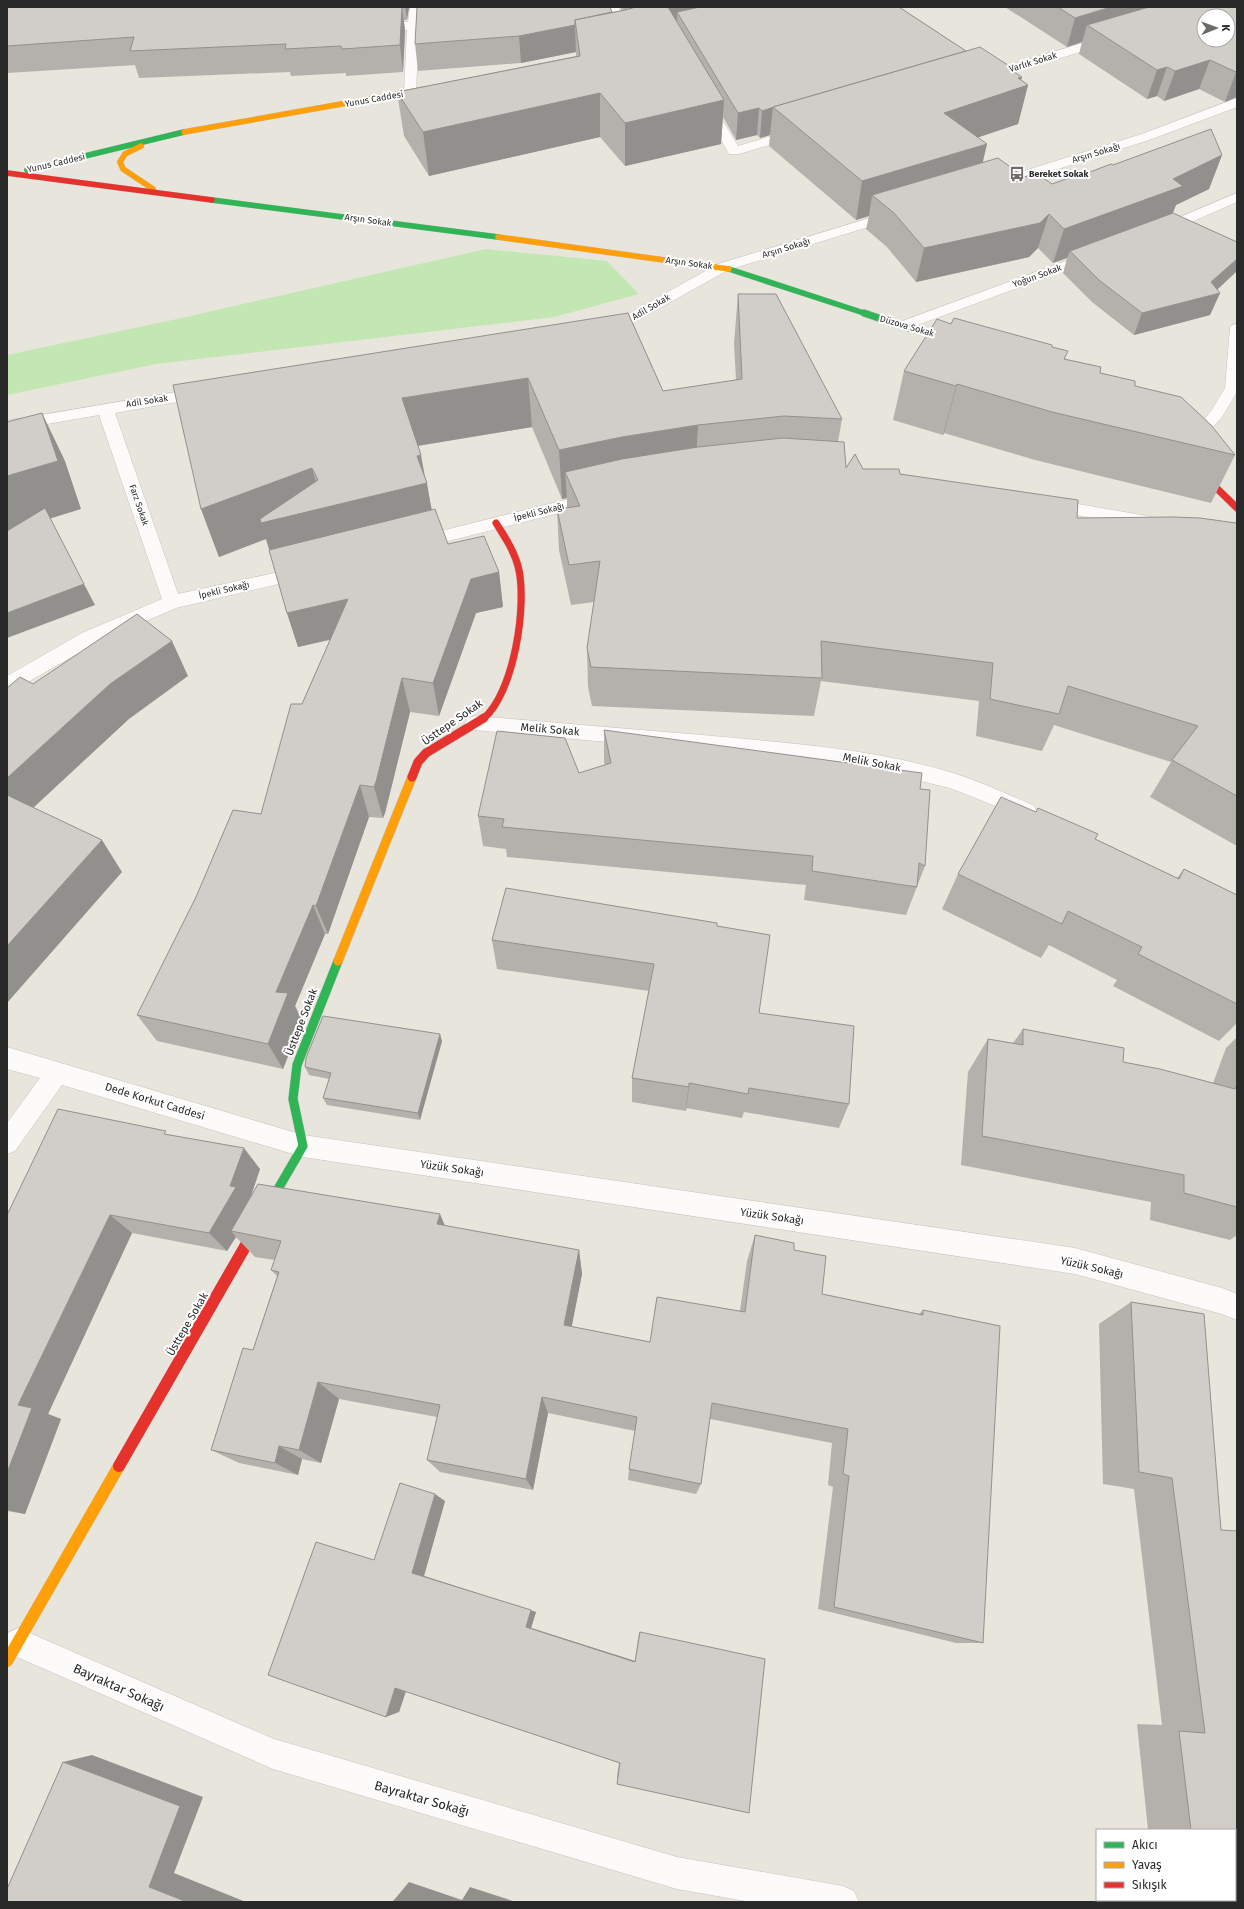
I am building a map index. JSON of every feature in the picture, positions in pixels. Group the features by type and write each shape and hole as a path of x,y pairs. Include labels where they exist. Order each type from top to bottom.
{"street":[{"path":"410,92 413,26 416,7"},
{"path":"613,7 620,48"},
{"path":"365,26 413,26"},
{"name":"Varlık Sokak","path":"976,79 1119,36"},
{"name":"Yunus Caddesi","path":"9,173 190,131 434,87"},
{"path":"699,91 734,151 809,129"},
{"name":"Arşın Sokağı","path":"982,188 1142,139 1192,122 1237,102"},
{"path":"152,140 125,154 120,162 123,169 158,192"},
{"name":"Arşın Sokak","path":"9,173 723,267"},
{"path":"1144,236 1237,197"},
{"name":"Arşın Sokağı","path":"723,267 906,211"},
{"path":"1166,228 1180,234"},
{"name":"Yoğun Sokak","path":"902,326 1108,250"},
{"name":"Düzova Sokak","path":"723,267 902,326 968,342"},
{"name":"Adil Sokak","path":"586,331 617,326 723,267"},
{"name":"Adil Sokak","path":"7,426 223,389"},
{"name":"Farz Sokak","path":"105,408 172,602"},
{"path":"1188,460 1237,508"},
{"name":"İpekli Sokağı","path":"398,548 615,494"},
{"path":"1034,503 1167,525"},
{"name":"Üsttepe Sokak","path":"12,1652 303,1146 293,1099 297,1065 418,761 435,746 487,715 496,705 516,647 522,612 521,582 514,554 496,523"},
{"name":"İpekli Sokağı","path":"7,685 90,638 172,602 322,568"},
{"name":"Melik Sokak","path":"475,723 858,758 942,777 1012,804 1046,821"},
{"name":"Dede Korkut Caddesi","path":"7,1058 303,1146"},
{"path":"7,1143 58,1072"},
{"name":"Yüzük Sokağı","path":"303,1146 1075,1261 1222,1301 1237,1307"},
{"name":"Bayraktar Sokağı","path":"12,1652 274,1754 677,1873 844,1902"}],"lane":[{"path":"1176,440 1198,431 1208,424 1217,414 1232,388 1237,328"}],"green space":[{"path":"486,249 607,261 639,294 554,317 156,364 7,395 7,355 177,319"}],"building":[{"path":"7,7 402,7 400,45 342,49 341,46 285,49 286,44 130,51 134,37 7,46"},
{"path":"417,7 610,7 612,12 575,20 575,25 519,36 415,44"},
{"path":"626,7 636,7 626,10"},
{"path":"636,7 668,7 724,100 625,123 600,93 423,132 397,92 580,56 575,20"},
{"path":"700,7 899,7 966,51 762,111 759,108 738,113 677,12"},
{"path":"1058,7 1111,7 1075,18"},
{"path":"1149,7 1237,7 1237,72 1210,60 1175,71 1167,67 1157,70 1087,25"},
{"path":"980,47 1017,71 1014,72 1022,77 1018,78 1028,85 944,113 987,144 862,181 773,107"},
{"path":"1211,129 1222,155 1173,179 1183,186 1064,229 1049,214 1040,223 924,248 894,213 872,195 998,158 1024,177 1036,173 1052,184 1088,171 1090,172 1111,164 1113,165"},
{"path":"1173,213 1237,242 1237,259 1211,282 1220,293 1142,313 1099,280 1070,251"},
{"path":"738,294 776,294 842,419 784,416 698,425 622,437 559,450 528,378 402,398 421,455 417,456 427,483 261,523 260,519 318,480 312,468 201,509 173,385 628,313 663,391 742,379"},
{"path":"954,318 1052,345 1052,347 1068,351 1064,359 1101,367 1100,373 1135,381 1135,386 1181,397 1211,425 1235,455 1052,412 957,384 956,386 904,371 937,319 951,324"},
{"path":"42,413 58,461 7,476 7,422"},
{"path":"783,438 844,442 846,468 855,454 863,469 899,469 900,474 1078,500 1077,518 1174,517 1200,518 1236,523 1237,796 1172,760 1198,726 1068,686 1059,714 990,699 993,663 821,641 822,678 591,667 587,648 600,561 569,565 557,509 580,506 565,472 622,459 698,447"},
{"path":"45,508 84,584 7,613 7,531"},
{"path":"435,509 448,544 484,536 499,572 471,579 433,683 402,678 376,782 374,787 360,785 316,906 313,905 276,992 288,993 268,1044 137,1015 196,897 233,810 261,814 291,704 302,704 348,599 287,613 269,550"},
{"path":"137,614 172,641 110,684 7,778 7,688 20,677 33,684"},
{"path":"604,730 922,773 920,789 930,790 925,866 919,863 917,887 812,871 813,856 502,827 504,819 478,816 497,731 565,738 579,773 611,763"},
{"path":"7,795 102,840 7,946"},
{"path":"1001,797 1036,812 1038,808 1098,834 1095,839 1179,879 1184,869 1237,895 1237,1004 1138,954 1142,947 1068,911 1062,924 958,874"},
{"path":"506,888 717,923 717,926 770,935 759,1013 854,1026 849,1104 749,1088 748,1094 689,1083 689,1087 632,1078 654,964 492,940"},
{"path":"323,1016 440,1034 418,1113 323,1098 331,1073 305,1067 306,1058"},
{"path":"1023,1029 1124,1048 1123,1062 1160,1069 1235,1089 1237,1084 1237,1207 1184,1193 1184,1175 982,1136 988,1039 1023,1045"},
{"path":"58,1109 166,1131 164,1134 244,1148 230,1186 236,1187 209,1233 110,1215 18,1405 32,1408 7,1473 7,1215"},
{"path":"258,1184 440,1214 437,1224 579,1250 564,1325 650,1342 657,1297 745,1312 755,1235 794,1243 794,1250 826,1256 822,1294 923,1315 923,1310 1000,1326 983,1643 834,1607 849,1476 843,1474 848,1429 712,1403 701,1484 629,1469 637,1417 542,1397 526,1479 427,1460 440,1405 318,1382 299,1450 279,1446 275,1463 211,1450 243,1348 253,1350 279,1272 271,1270 281,1241 231,1231"},
{"path":"1131,1302 1204,1314 1221,1530 1237,1531 1237,1898 1236,1829 1191,1829 1179,1731 1205,1733 1172,1478 1139,1472"},
{"path":"400,1483 435,1494 412,1573 531,1610 526,1627 635,1662 640,1632 765,1659 749,1813 617,1784 620,1763 395,1688 386,1717 268,1675 316,1542 374,1560"},
{"path":"63,1762 180,1806 149,1887 187,1902 7,1902 7,1889"}],"traffic: fast":[{"path":"27,170 184,132"},
{"path":"212,200 498,237"},
{"path":"729,269 902,326 958,340"},
{"path":"257,1225 303,1146 293,1099 297,1065 338,961"}],"traffic: slow":[{"path":"184,132 426,89"},
{"path":"141,146 125,154 120,162 123,169 153,189"},
{"path":"498,237 729,269"},
{"path":"338,961 412,777"},
{"path":"7,1661 119,1466"}],"traffic: jam":[{"path":"7,173 212,200"},
{"path":"1196,468 1237,508"},
{"path":"412,777 418,762 426,753 487,715 499,699 504,687 517,640 522,596 518,566 513,552 496,523"},
{"path":"119,1466 257,1225"}],"place":[{"name":"Bereket Sokak","path":"1017,174"}]}
